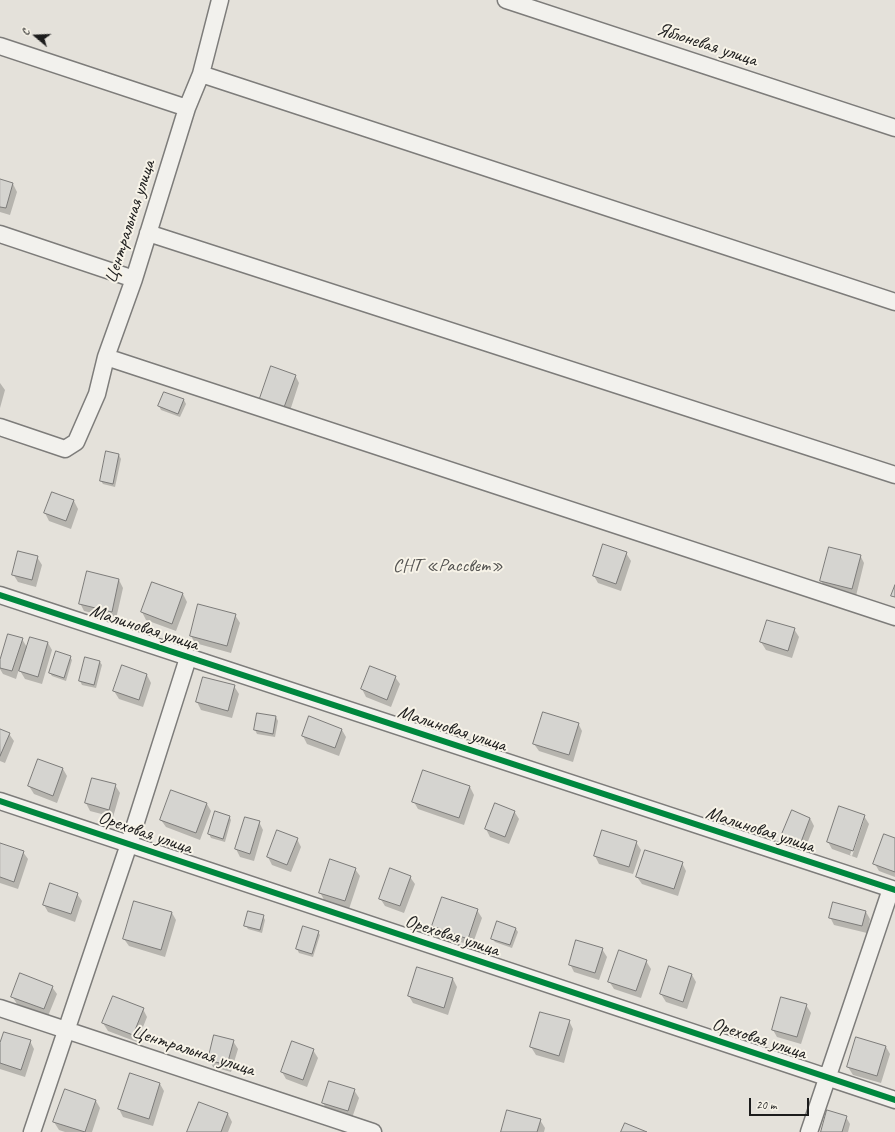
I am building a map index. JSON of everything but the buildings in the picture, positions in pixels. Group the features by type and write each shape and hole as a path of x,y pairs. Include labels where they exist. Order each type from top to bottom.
{"street":[{"name":"Центральная улица","path":"0,427 65,449 76,442 83,429 97,394 106,357 134,279 187,108 201,74 220,0"},
{"name":"Яблоневая улица","path":"506,0 895,128"},
{"path":"0,46 187,108"},
{"path":"201,74 895,302"},
{"path":"148,233 895,475"},
{"path":"0,234 134,279"},
{"path":"106,357 895,617"},
{"name":"Малиновая улица","path":"0,595 893,889"},
{"path":"32,1132 188,658"},
{"name":"Ореховая улица","path":"0,800 895,1100"},
{"path":"809,1132 893,889"},
{"name":"Центральная улица","path":"0,1008 373,1132"}],"green space":[{"name":"СНТ «Рассвет»","path":"0,0 895,0 895,1132 0,1132"}],"cycle path":[{"path":"0,595 895,890"},
{"path":"0,801 895,1100"}]}
